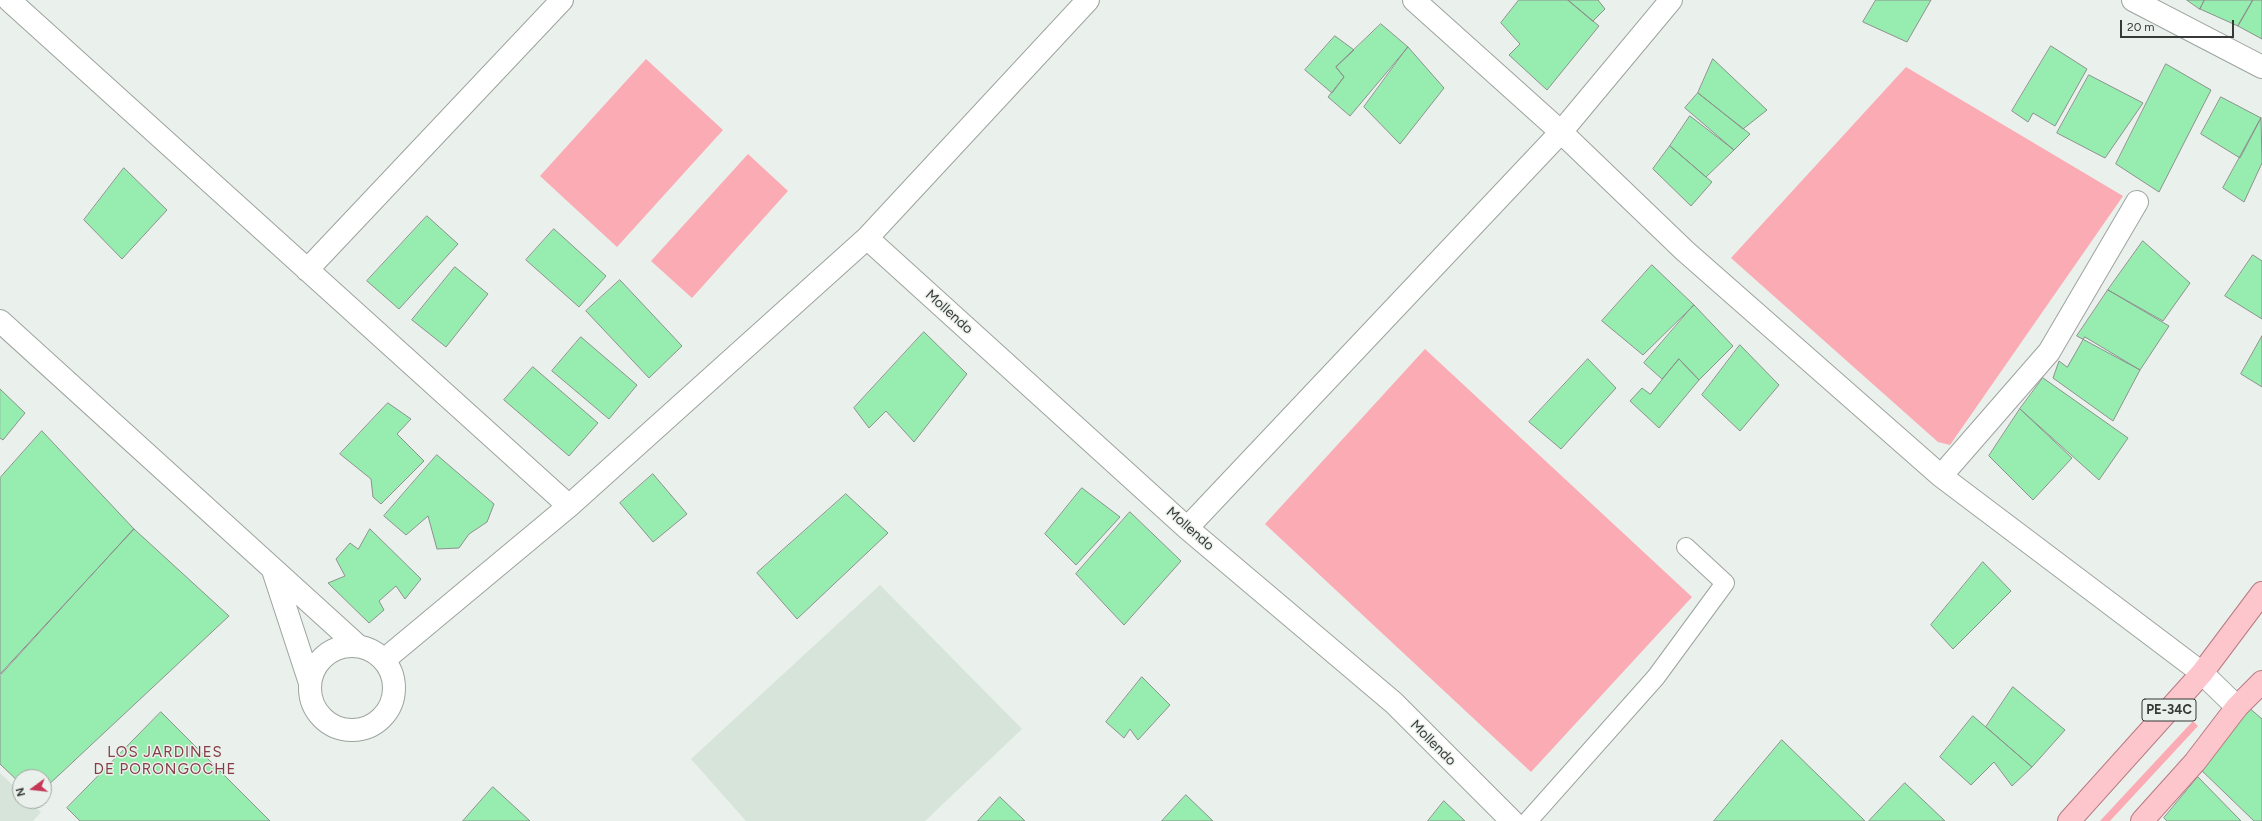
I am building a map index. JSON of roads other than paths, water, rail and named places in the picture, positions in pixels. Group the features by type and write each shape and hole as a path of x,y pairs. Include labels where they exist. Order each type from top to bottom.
{"main road":[{"name":"PE-34C","path":"2069,821 2202,673 2262,593"},
{"path":"2142,821 2196,762 2237,707 2262,682"}],"street":[{"path":"307,270 562,0"},
{"path":"384,660 569,506 867,238 1088,0"},
{"path":"1414,0 1561,132 1685,251 1941,476 2202,673 2237,707"},
{"path":"1187,528 1561,132 1671,0"},
{"path":"2133,0 2262,67"},
{"path":"20,4 307,270 569,506"},
{"path":"1941,476 2049,352 2137,202"},
{"name":"Mollendo","path":"867,238 1187,528 1394,703 1512,821"},
{"path":"0,321 358,646"},
{"path":"273,569 310,683 311,698 316,710 326,721 337,728 351,731 365,729 378,722 387,713 393,700 395,686 391,672 384,660 377,653 358,646 345,646 332,651 321,659 314,670 310,683"}],"lane":[{"path":"1528,821 1656,677 1724,583 1686,547"}],"district":[{"name":"LOS JARDINES DE PORONGOCHE","path":"165,762"}]}
